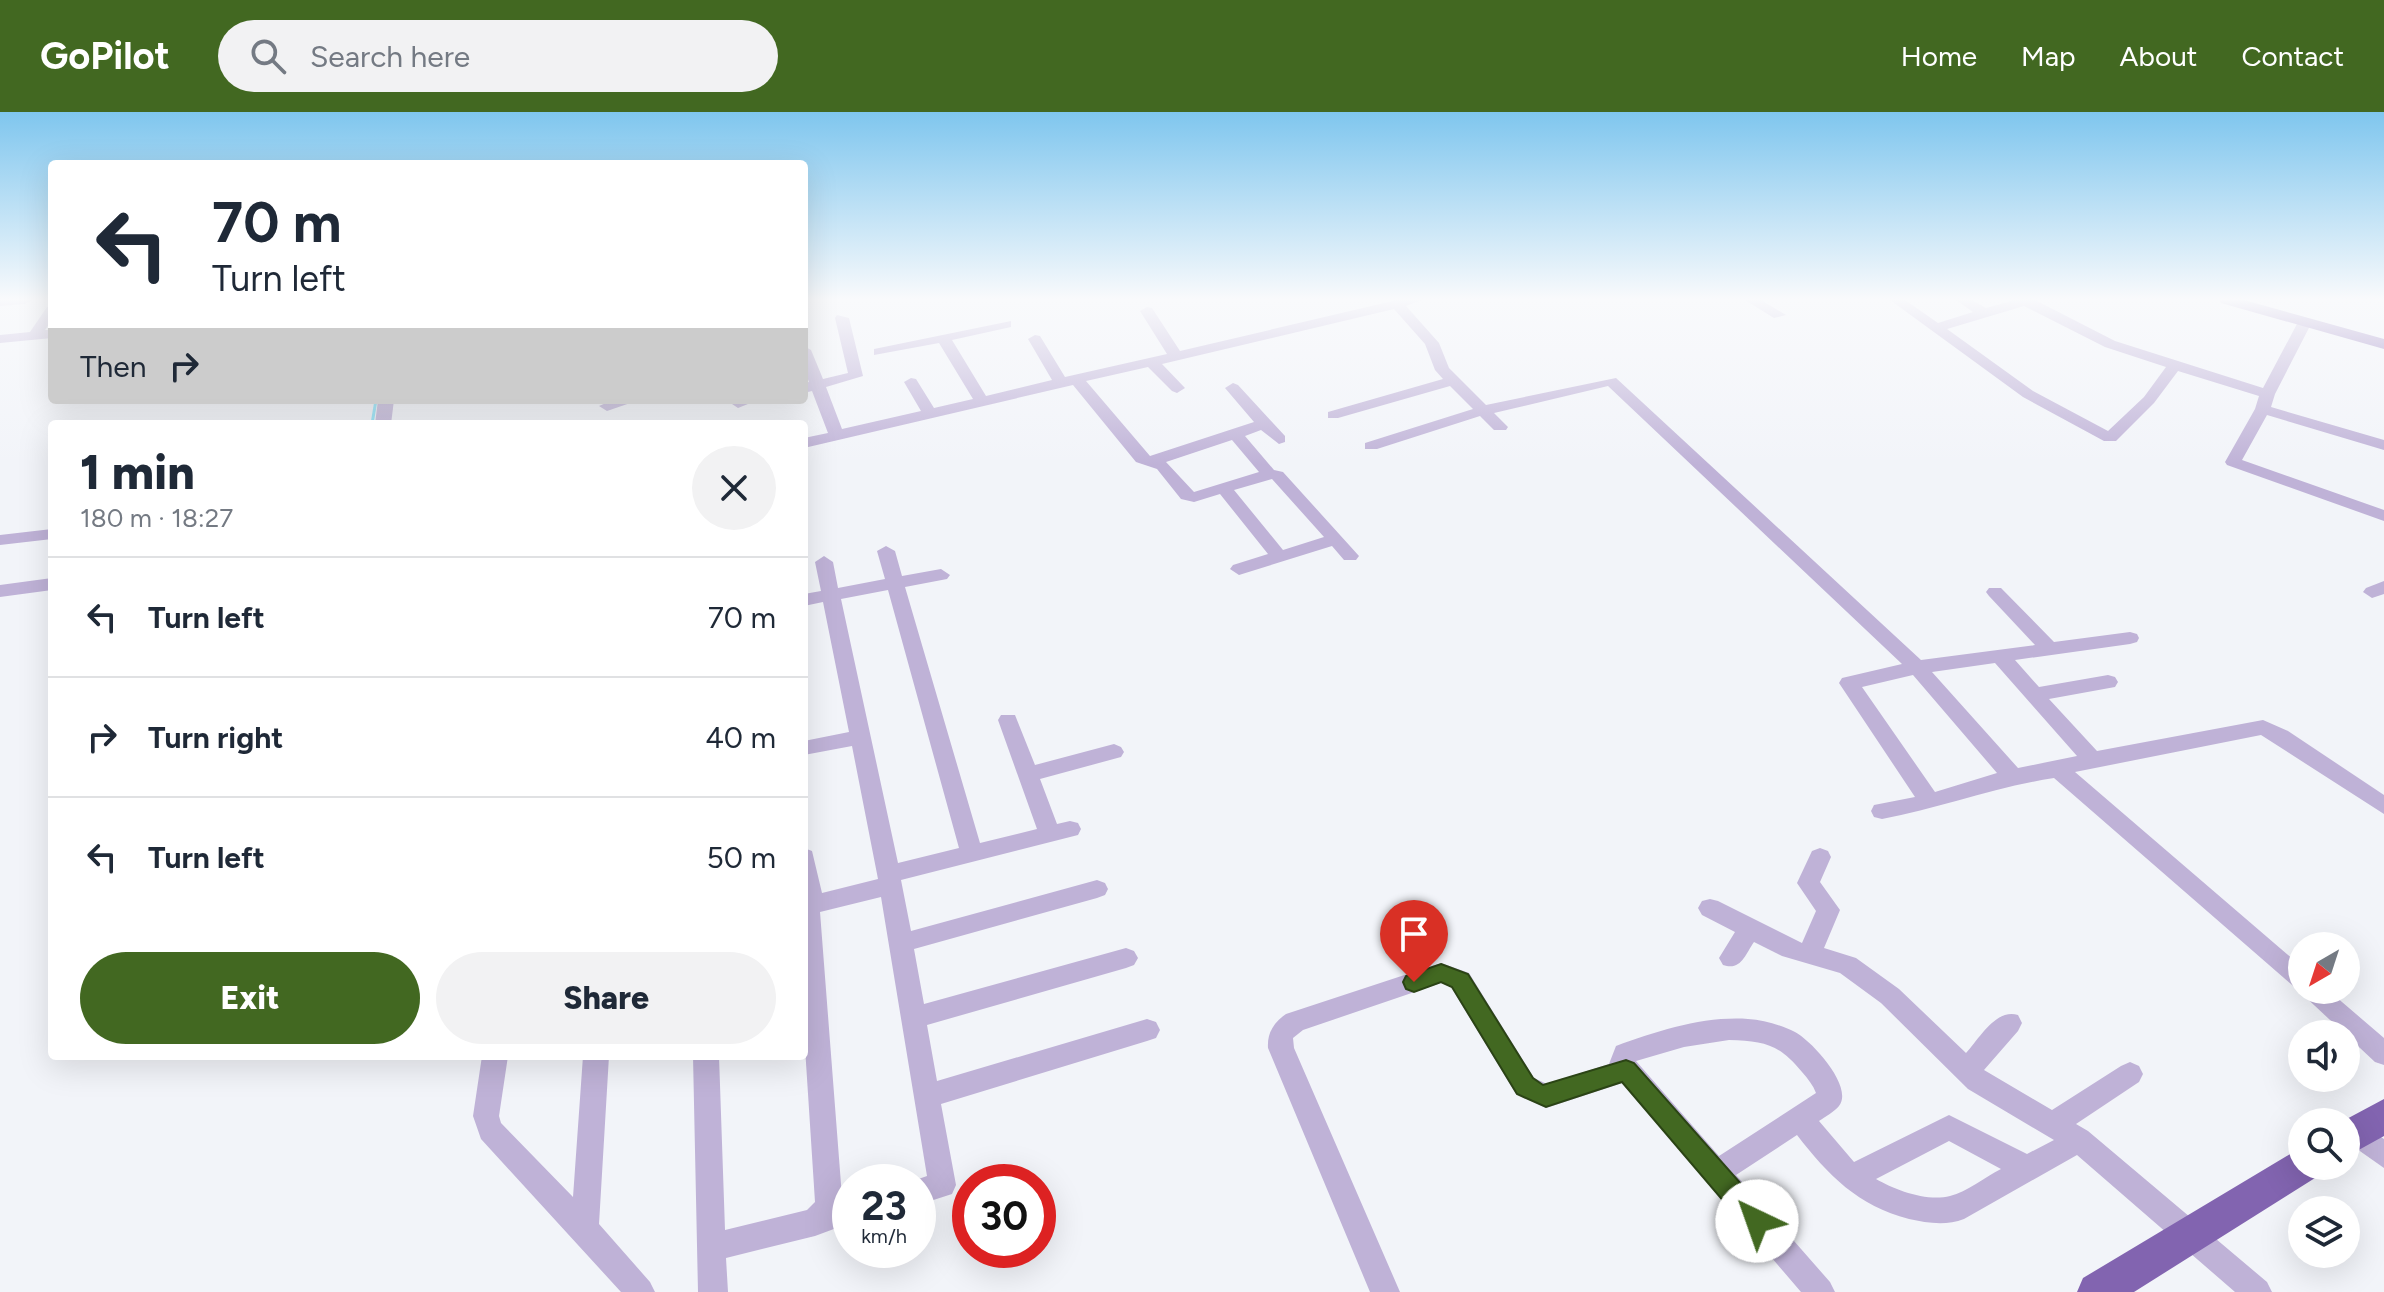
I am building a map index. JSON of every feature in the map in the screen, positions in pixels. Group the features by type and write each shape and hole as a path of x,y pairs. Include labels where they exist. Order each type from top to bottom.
{"highway":[{"path":"2097,1292 2288,1173"}],"street":[{"path":"837,436 811,386 856,376 851,355"},
{"path":"954,355 983,403"},
{"path":"1048,355 1142,459 1163,466 1189,496 1269,474 1280,477 1350,556"},
{"path":"808,442 1184,355"},
{"path":"1199,355 1208,364"},
{"path":"1439,355 1441,368 1500,427"},
{"path":"1974,355 2028,394 2110,438 2149,400 2175,365"},
{"path":"2144,355 2384,445"},
{"path":"2288,355 2233,462 2384,516"},
{"path":"1153,363 1177,388"},
{"path":"1333,415 1453,381"},
{"path":"1371,446 1481,411 1611,381 1917,667 2013,777"},
{"path":"911,382 931,415"},
{"path":"1233,388 1279,439"},
{"path":"607,406 615,404"},
{"path":"1149,462 1264,424"},
{"path":"1235,434 1269,474"},
{"path":"1224,488 1279,557"},
{"path":"0,540 48,534"},
{"path":"1239,569 1334,540"},
{"path":"886,551 972,854"},
{"path":"824,562 890,880 942,1185 936,1187"},
{"path":"808,599 941,575"},
{"path":"0,591 48,585"},
{"path":"1995,592 2048,647"},
{"path":"1930,802 1849,685 1917,667 2130,638"},
{"path":"1998,654 2092,759"},
{"path":"2036,694 2108,682"},
{"path":"832,1201 808,909 972,854 1060,832 1028,774 1008,720"},
{"path":"1882,811 1930,802 2013,777 2058,770 2092,759 2263,727 2384,806"},
{"path":"808,747 859,737"},
{"path":"1028,774 1114,752"},
{"path":"2058,770 2288,970"},
{"path":"1809,955 1828,910 1808,883 1820,857"},
{"path":"901,943 1097,889"},
{"path":"1710,908 1809,955 1847,965 1865,977 1890,996 1966,1072 1986,1087 2079,1140 2257,1292"},
{"path":"1731,958 1749,929"},
{"path":"913,1018 1126,958"},
{"path":"1385,1292 1281,1048 1280,1037 1286,1027 1441,973 1460,980 1525,1086 1537,1093 1546,1096 1626,1070"},
{"path":"2327,1004 2384,1054"},
{"path":"1966,1072 2009,1023"},
{"path":"927,1096 1147,1030"},
{"path":"1715,1174 1829,1099 1830,1090 1788,1041 1770,1034 1721,1031 1675,1037 1625,1054 1621,1063 1715,1174 1820,1292"},
{"path":"494,1060 486,1116 490,1130 585,1229 640,1292"},
{"path":"585,1229 596,1060"},
{"path":"706,1060 713,1292"},
{"path":"2054,1124 2130,1074"},
{"path":"1801,1119 1868,1192 1887,1201 1947,1210 2079,1140"},
{"path":"1852,1177 1949,1127 2028,1169"},
{"path":"712,1247 832,1215"}],"waterway":[{"path":"373,420 375,404"}],"route":[{"path":"1414,982 1441,973 1460,980 1525,1086 1537,1093 1546,1096 1626,1070 1757,1221"}]}
